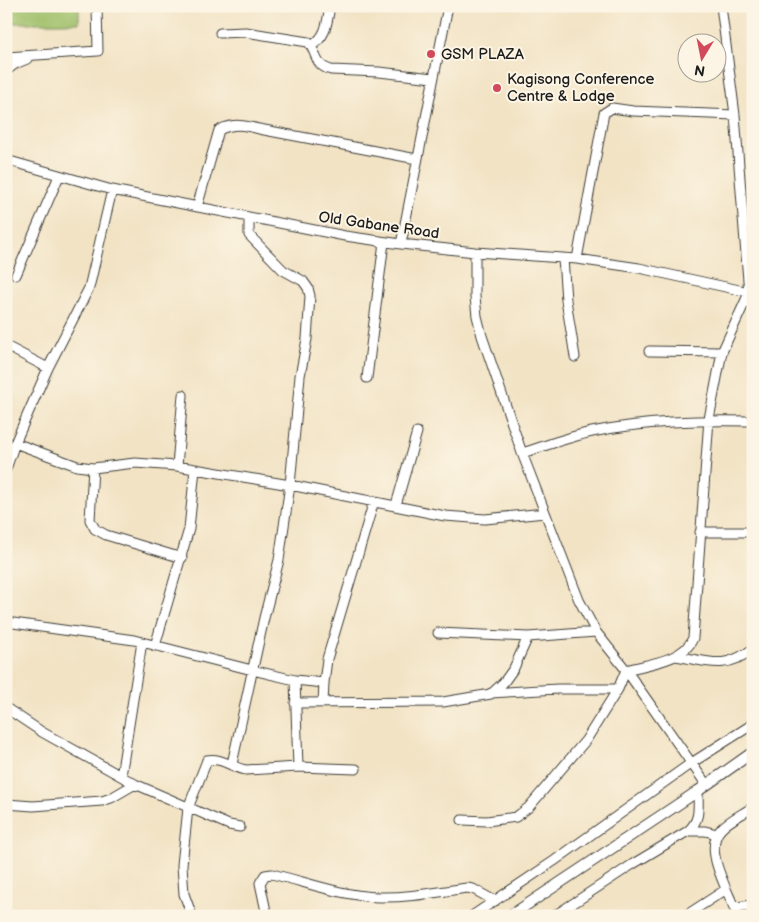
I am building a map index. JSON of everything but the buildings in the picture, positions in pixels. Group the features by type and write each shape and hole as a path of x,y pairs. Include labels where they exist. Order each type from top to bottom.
{"main road":[{"path":"510,916 753,752"}],"street":[{"path":"6,57 98,51 97,6"},
{"path":"311,46 324,33 330,6"},
{"path":"401,244 448,6"},
{"path":"626,670 675,656 690,645 693,638 708,420 722,352 751,293 735,115 721,6"},
{"path":"220,33 246,32 308,42 319,64 331,70 379,72 433,78"},
{"path":"6,71 21,61 34,56"},
{"path":"577,259 604,113 612,108 735,115"},
{"path":"197,207 219,130 228,126 241,124 418,159"},
{"name":"Old Gabane Road","path":"6,160 112,190 250,218 384,242 475,252 577,259 639,268 751,293"},
{"path":"16,275 59,176"},
{"path":"6,469 48,368 89,288 112,190"},
{"path":"232,764 252,670 279,560 290,485 300,376 310,296 308,288 303,281 283,270 249,235 250,218"},
{"path":"367,378 384,242"},
{"path":"475,252 477,316 492,368 522,453 579,600 596,632 626,670 690,764 702,788 695,825 554,916"},
{"path":"563,258 566,300 575,357"},
{"path":"6,346 48,368"},
{"path":"649,351 722,352"},
{"path":"177,466 183,395"},
{"path":"522,453 592,432 633,426 708,420 753,421"},
{"path":"396,505 417,432"},
{"path":"15,444 67,463 93,468 135,463 177,466 290,485 445,516 485,519 545,513"},
{"path":"93,468 90,520 95,529 106,535 182,558"},
{"path":"155,646 182,558 190,524 195,469"},
{"path":"323,702 327,659 374,501"},
{"path":"700,532 753,532"},
{"path":"6,622 142,642 295,680 324,683"},
{"path":"438,633 528,637 596,632"},
{"path":"491,694 504,682 514,668 528,637"},
{"path":"120,776 142,642"},
{"path":"675,656 724,663 735,660 753,649"},
{"path":"462,820 488,821 516,817 529,807 586,740 618,689 626,670"},
{"path":"295,680 298,768"},
{"path":"295,702 443,702 491,694 558,689 618,689"},
{"path":"6,708 42,732 135,784 229,825 240,827"},
{"path":"472,916 554,861 690,764 753,724"},
{"path":"192,916 184,894 181,876 188,808 208,760 213,759 232,764 237,768 246,770 298,768 356,769"},
{"path":"6,804 33,806 102,800 111,798 135,784"},
{"path":"753,807 722,828 715,840 715,854 725,890 736,912 753,905"},
{"path":"688,831 705,831 717,834"},
{"path":"267,916 260,882 265,875 272,874 362,896 402,897 467,888 473,889 494,901"},
{"path":"685,916 725,890"}],"green space":[{"path":"6,6 79,6 79,23 6,23"}],"place":[{"name":"GSM PLAZA","path":"431,54"},
{"name":"Kagisong Conference Centre & Lodge","path":"497,88"}]}
